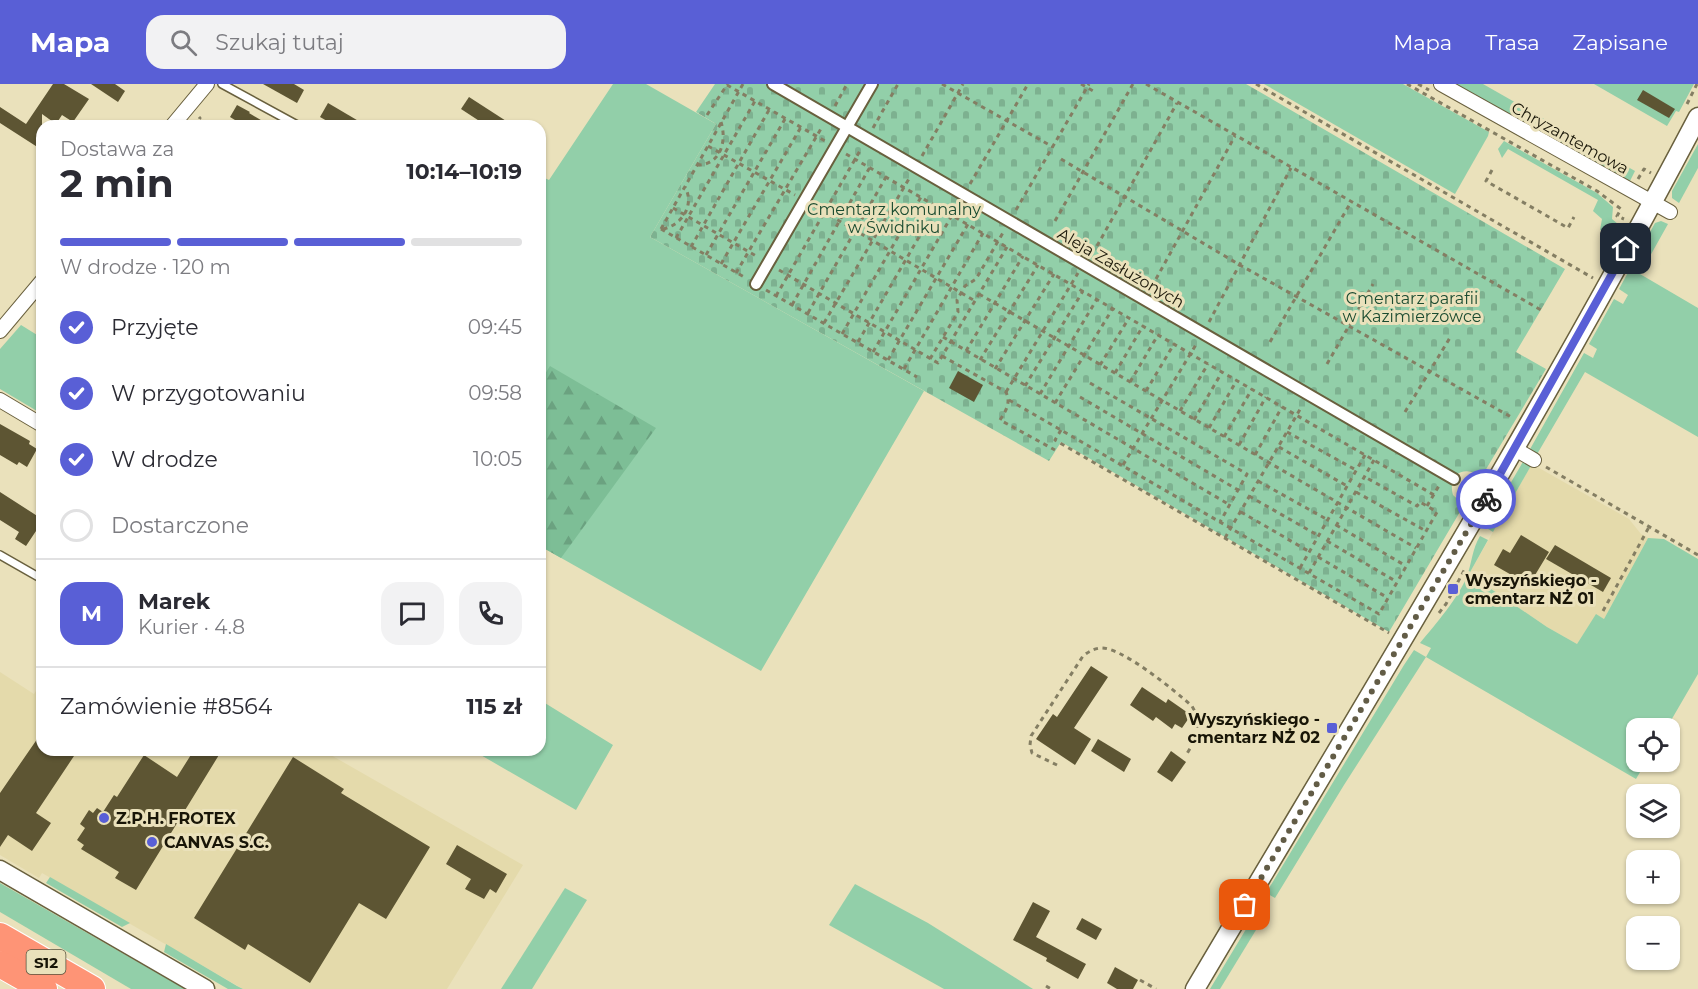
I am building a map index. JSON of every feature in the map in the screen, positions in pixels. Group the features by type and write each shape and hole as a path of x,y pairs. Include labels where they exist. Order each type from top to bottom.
{"highway":[{"name":"S12","path":"0,936 92,989"},
{"name":"S12","path":"0,964 44,989"}],"street":[{"path":"177,120 207,84"},
{"name":"Aleja Zasłużonych","path":"773,84 1449,476"},
{"path":"756,284 872,84"},
{"name":"Chryzantemowa","path":"1441,84 1670,212"},
{"path":"1195,989 1515,449 1698,117"},
{"path":"0,331 36,287"},
{"path":"0,400 36,421"},
{"path":"1515,449 1534,460"},
{"path":"0,870 205,989"}],"lane":[{"path":"222,84 288,120"},
{"path":"0,555 36,576"}],"path":[{"path":"661,229 743,84"},
{"path":"736,273 847,84"},
{"path":"776,296 898,84"},
{"path":"942,84 1053,147"},
{"path":"824,323 874,241 963,84"},
{"path":"964,195 1028,84"},
{"path":"1081,84 1095,92"},
{"path":"1055,221 1133,84"},
{"path":"1146,84 1541,310"},
{"path":"1256,84 1597,280"},
{"path":"1407,84 1596,190 1621,209 1617,216 1629,222"},
{"path":"707,116 728,85 1434,495"},
{"path":"930,359 958,312 956,304 961,292 968,282 976,279 1088,86"},
{"path":"676,238 686,216 755,101"},
{"path":"1097,246 1177,103"},
{"path":"691,246 770,109"},
{"path":"706,255 785,118"},
{"path":"697,165 708,164 722,154 724,138 721,122"},
{"path":"721,264 801,127"},
{"path":"1156,279 1235,136"},
{"path":"708,146 891,250 975,301"},
{"path":"1061,159 1348,327 1528,426"},
{"path":"792,305 870,167"},
{"path":"1123,465 1203,333 1291,168"},
{"path":"1492,170 1486,181 1568,228 1574,217"},
{"path":"807,314 886,177"},
{"path":"661,229 674,225 686,216 689,200 685,187"},
{"path":"842,334 921,197"},
{"path":"1270,342 1351,202"},
{"path":"858,343 936,206"},
{"path":"673,208 938,363 1007,247"},
{"path":"873,352 952,215"},
{"path":"888,360 968,224"},
{"path":"661,229 918,377"},
{"path":"903,369 983,233"},
{"path":"966,351 1023,256"},
{"path":"1006,392 1083,264"},
{"path":"980,360 1038,265"},
{"path":"995,369 1054,274"},
{"path":"1327,364 1373,284"},
{"path":"1025,386 1083,291"},
{"path":"979,294 1416,548"},
{"path":"1040,394 1097,299"},
{"path":"1055,403 1113,308"},
{"path":"1100,365 1129,318"},
{"path":"1114,374 1143,326"},
{"path":"1130,383 1158,335"},
{"path":"1405,412 1451,336"},
{"path":"943,337 1230,505"},
{"path":"1145,392 1174,344"},
{"path":"942,356 1006,392 1009,400 1379,614 1437,512 1420,502 1417,506 1365,477"},
{"path":"1180,411 1208,364"},
{"path":"1194,420 1222,372"},
{"path":"1209,429 1237,380"},
{"path":"1090,383 1247,474 1220,522"},
{"path":"1224,437 1252,389"},
{"path":"1225,538 1309,394"},
{"path":"1080,397 1238,490"},
{"path":"1239,446 1266,398"},
{"path":"1009,400 1000,420 1055,450"},
{"path":"1255,455 1282,406"},
{"path":"1061,430 1055,440 1393,635"},
{"path":"1287,432 1356,471"},
{"path":"1278,447 1347,486"},
{"path":"1300,568 1365,455"},
{"path":"1309,573 1374,460"},
{"path":"1534,460 1698,555"},
{"path":"1427,506 1449,476"},
{"path":"1258,481 1328,520"},
{"path":"1356,492 1426,531"},
{"path":"1249,496 1319,536"},
{"path":"1240,511 1310,552"},
{"path":"1336,525 1406,566"},
{"path":"1603,611 1649,527"},
{"path":"1328,541 1397,582"},
{"path":"1318,557 1388,598"},
{"path":"1057,765 1032,753 1031,736 1083,656 1089,651 1100,648 1112,650 1136,663 1192,706 1197,715 1199,727 1186,755"},
{"path":"1140,980 1156,989"},
{"path":"1046,986 1051,989"}],"shaded area":[{"path":"1532,464 1629,519 1641,534 1648,538 1604,619 1596,615 1577,644 1547,627 1469,574"},
{"path":"0,672 34,694 36,691 36,756 332,756 523,865 447,989 243,989 42,873 39,878 0,855"}],"green space":[{"path":"613,84 646,84 716,124 650,237 924,391 761,671 546,549 546,179 549,180"},
{"name":"Cmentarz komunalny w Świdniku","path":"715,84 1246,84 1565,269 1516,352 1546,369 1482,476 1464,472 1455,476 1452,487 1453,495 1464,505 1389,632 1061,442 1049,461 650,237 716,124 696,112"},
{"path":"1264,84 1403,84 1489,132 1455,194"},
{"path":"1456,84 1483,84 1635,171 1630,181"},
{"path":"1594,84 1694,84 1679,112 1676,111 1667,126"},
{"path":"1504,141 1597,193 1613,207 1612,219 1618,224 1611,236 1600,230 1602,219 1593,211 1598,200 1508,149 1502,158 1498,149"},
{"path":"1698,144 1698,168 1679,203 1672,198 1672,191"},
{"path":"1661,221 1668,224 1640,274 1698,308 1698,437 1585,372 1536,456 1529,451 1584,353 1593,358 1597,349 1589,344 1614,299 1623,304 1628,295 1619,289 1655,223"},
{"path":"21,325 36,334 36,410 0,389 0,349"},
{"path":"550,366 656,428 561,558 546,549 546,372"},
{"path":"1524,460 1532,464 1493,532 1485,527"},
{"path":"1480,536 1488,540 1469,574 1547,627 1577,644 1596,614 1604,619 1648,538 1664,539 1698,559 1698,674 1672,718 1626,718 1626,772 1640,772 1636,779 1426,657 1431,648 1420,643 1458,593 1469,571"},
{"path":"1414,650 1426,657 1275,898 1266,893"},
{"path":"546,704 613,745 576,810 482,756 546,756"},
{"path":"50,877 130,923 122,927 46,883"},
{"path":"0,883 185,989 131,989 0,912"},
{"path":"855,884 928,923 1033,989 944,989 829,925"},
{"path":"565,888 587,900 532,989 501,989"},
{"path":"1263,901 1270,907 1220,989 1210,989"},
{"path":"166,944 243,989 228,989 164,952"}],"building":[{"path":"53,84 64,84 89,99 74,120 62,115 59,120 50,120 42,114 42,120 36,120 36,146 0,123 0,107 26,124"},
{"path":"91,84 115,84 125,91 118,102"},
{"path":"263,84 294,84 304,90 297,103"},
{"path":"1643,90 1675,109 1669,118 1637,100"},
{"path":"469,97 505,120 478,120 461,109"},
{"path":"328,103 357,120 325,120 320,117"},
{"path":"237,105 261,120 235,120 230,117"},
{"path":"958,371 983,385 974,402 949,388"},
{"path":"0,424 30,441 29,444 36,448 27,467 19,462 17,465 0,455"},
{"path":"0,492 36,515 36,531 26,546 15,539 19,532 0,520"},
{"path":"1521,535 1549,552 1529,585 1494,565 1503,549 1510,553"},
{"path":"1555,545 1611,578 1603,592 1546,559"},
{"path":"1091,666 1108,677 1074,728 1091,739 1075,765 1036,739 1053,714 1057,717"},
{"path":"1142,687 1166,703 1168,699 1191,715 1182,728 1175,724 1172,729 1156,717 1153,721 1130,705"},
{"path":"1098,739 1131,759 1124,772 1091,751"},
{"path":"36,741 36,756 74,756 36,813 51,823 32,851 8,835 0,847 0,793"},
{"path":"1171,751 1186,762 1172,782 1157,772"},
{"path":"143,756 177,777 190,756 218,756 136,890 115,878 119,872 81,849 84,845 77,840 85,828 80,824 89,810 93,813 97,808 103,812 114,795 117,797"},
{"path":"293,757 344,789 341,793 430,847 386,919 359,903 310,983 248,944 245,950 194,918"},
{"path":"457,845 507,874 496,893 490,889 484,899 465,889 471,879 446,864"},
{"path":"1033,902 1050,911 1036,937 1086,964 1078,979 1046,961 1047,958 1013,940"},
{"path":"1082,918 1102,929 1096,940 1076,929"},
{"path":"1115,967 1138,980 1133,989 1117,989 1107,983"}],"way so far":[{"path":"1245,905 1486,499"}],"place":[{"name":"Wyszyńskiego - cmentarz NŻ 01","path":"1453,589"},
{"name":"Wyszyńskiego - cmentarz NŻ 02","path":"1332,728"},
{"name":"Z.P.H. FROTEX","path":"104,818"},
{"name":"CANVAS S.C.","path":"152,842"}],"route":[{"path":"1486,499 1582,332 1626,249"}],"park label":[{"name":"Cmentarz parafii w Kazimierzówce","path":"1412,307"}]}
